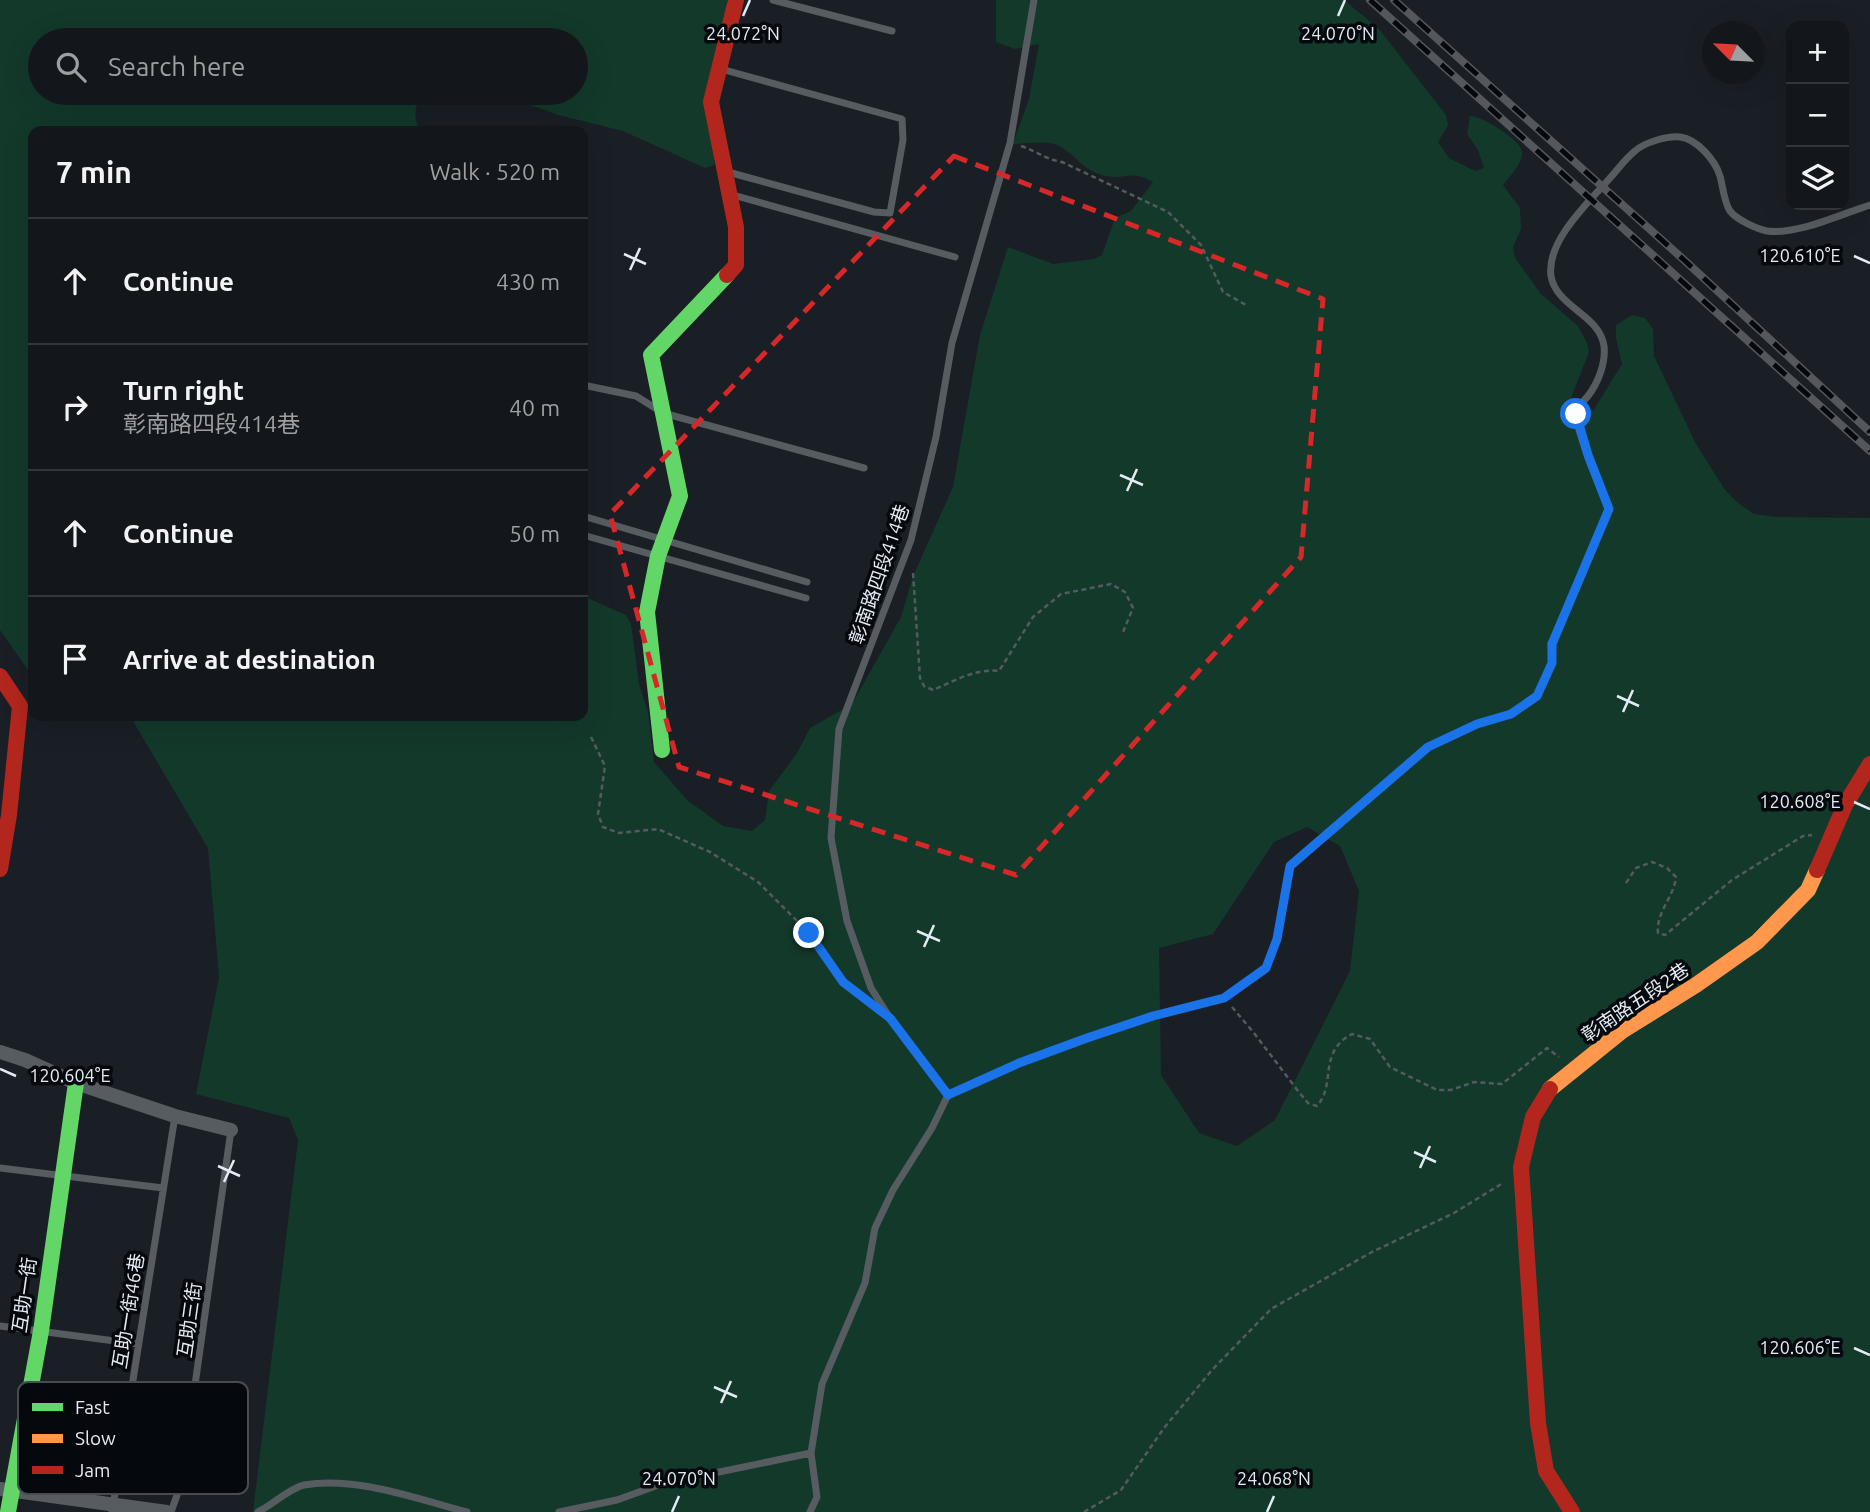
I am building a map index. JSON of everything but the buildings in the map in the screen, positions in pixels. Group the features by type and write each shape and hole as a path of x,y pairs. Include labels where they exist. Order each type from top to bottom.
{"street":[{"path":"662,750 647,612 662,540 680,496 651,355 736,265 736,227 711,102 736,0"},
{"path":"0,676 20,706 9,815 0,869"},
{"name":"彰南路五段2巷","path":"1572,1512 1546,1471 1538,1423 1521,1167 1533,1117 1551,1088 1622,1031 1696,985 1757,942 1808,890 1844,805 1870,764"},
{"path":"0,1052 76,1083 175,1116 231,1130"},
{"name":"互助一街","path":"30,1382 41,1331 76,1083"},
{"name":"互助一街","path":"8,1512 6,1490 18,1435"},
{"path":"29,1494 113,1509 169,1512"}],"lane":[{"path":"773,0 892,31"},
{"name":"彰南路四段414巷","path":"948,1095 890,1018 872,988 847,921 831,838 839,729 911,540 936,436 952,344 1010,143 1034,0"},
{"path":"719,69 902,119 903,140 890,213 874,212 724,171"},
{"path":"810,1512 817,1497 811,1453 822,1384 865,1283 875,1228 893,1190 932,1128 948,1095 1019,1063 1087,1038 1153,1016 1224,998 1266,968 1277,939 1290,866 1428,747 1477,724 1511,714 1537,696 1552,663 1552,644 1609,509 1588,455 1576,414 1599,378 1604,348 1601,335 1562,297 1552,279 1550,262 1568,225 1636,149 1654,141 1678,137 1693,140 1719,172 1728,209 1736,218 1767,231 1800,228 1870,205"},
{"path":"729,194 955,257"},
{"path":"588,386 636,396 663,414 864,468"},
{"path":"588,518 807,582"},
{"path":"588,536 806,598"},
{"name":"互助一街46巷","path":"132,1382 175,1116"},
{"name":"互助三街","path":"195,1382 231,1130"},
{"path":"0,1168 163,1188"},
{"path":"0,1326 138,1343"},
{"path":"559,1512 617,1500 661,1484 811,1453"},
{"path":"258,1512 303,1485 355,1484 467,1512"},
{"name":"互助三街","path":"169,1512 177,1494"}],"path":[{"path":"1010,143 1031,149 1044,158 1062,162 1168,212 1201,245 1223,292 1246,306"},
{"path":"911,540 920,678 924,686 933,690 987,669 999,671 1033,617 1061,594 1111,584 1125,592 1133,608 1123,632"},
{"path":"591,737 605,766 598,814 603,827 619,833 658,829 710,852 758,882 809,933 843,982 890,1018"},
{"path":"1626,883 1636,868 1652,862 1676,877 1675,887 1662,910 1658,926 1658,933 1665,935 1732,880 1803,836 1833,833"},
{"path":"1224,998 1308,1104 1317,1106 1325,1091 1328,1064 1339,1041 1352,1034 1370,1039 1390,1067 1437,1090 1451,1090 1474,1082 1502,1084 1547,1048 1576,1069"},
{"path":"1084,1512 1121,1490 1164,1428 1204,1380 1272,1309 1371,1252 1454,1213 1506,1180 1521,1167"}],"highlighted area":[{"path":"954,156 1323,299 1301,557 1016,875 679,767 610,514"}],"green space":[{"path":"0,0 727,0 714,165 705,168 623,131 558,115 531,105 588,105 588,28 28,28 28,105 417,105 418,126 28,126 28,670 0,630"},
{"path":"996,0 1344,0 1379,29 1446,115 1448,125 1438,142 1449,158 1475,171 1484,168 1478,150 1467,134 1470,116 1500,129 1520,147 1520,161 1503,185 1520,208 1521,229 1513,247 1515,258 1541,294 1578,326 1587,343 1589,352 1571,398 1593,411 1622,364 1616,325 1632,315 1645,318 1653,329 1654,356 1696,444 1725,490 1738,503 1754,514 1777,517 1870,518 1870,1512 253,1512 298,1140 289,1118 196,1094 219,977 208,848 133,721 588,721 588,598 626,615 631,624 639,684 648,712 654,762 687,800 723,826 752,831 765,820 769,791 797,753 810,728 852,704 901,617 913,576 953,487 980,335 1008,247 1053,264 1094,259 1102,255 1115,218 1131,211 1153,182 1134,175 1113,177 1099,174 1056,145 1013,144 1029,99 1039,44 1015,49 996,42","holes":["1307,827 1340,846 1359,891 1350,971 1275,1120 1237,1146 1199,1133 1161,1075 1159,948 1213,934 1274,842"]}],"railway":[{"path":"1370,0 1870,451"},
{"path":"1394,0 1683,259 1870,432"}],"traffic: fast":[{"path":"662,750 647,612 658,556 680,496 651,355 727,275"},
{"path":"32,1382 76,1083"},
{"path":"8,1512 18,1457"}],"traffic: slow":[{"path":"1550,1089 1622,1031 1696,985 1757,942 1808,890 1817,870"}],"traffic: jam":[{"path":"727,275 736,265 736,227 711,102 736,0"},
{"path":"0,676 20,706 9,815 0,869"},
{"path":"1817,870 1845,805 1870,764"},
{"path":"1550,1089 1533,1117 1521,1167 1538,1423 1546,1471 1572,1512"}],"route":[{"path":"809,933 843,982 890,1018 948,1095 1019,1063 1087,1038 1153,1016 1224,998 1266,968 1277,939 1290,866 1428,747 1477,724 1511,714 1537,696 1552,663 1552,644 1609,509 1588,455 1576,414"}]}
